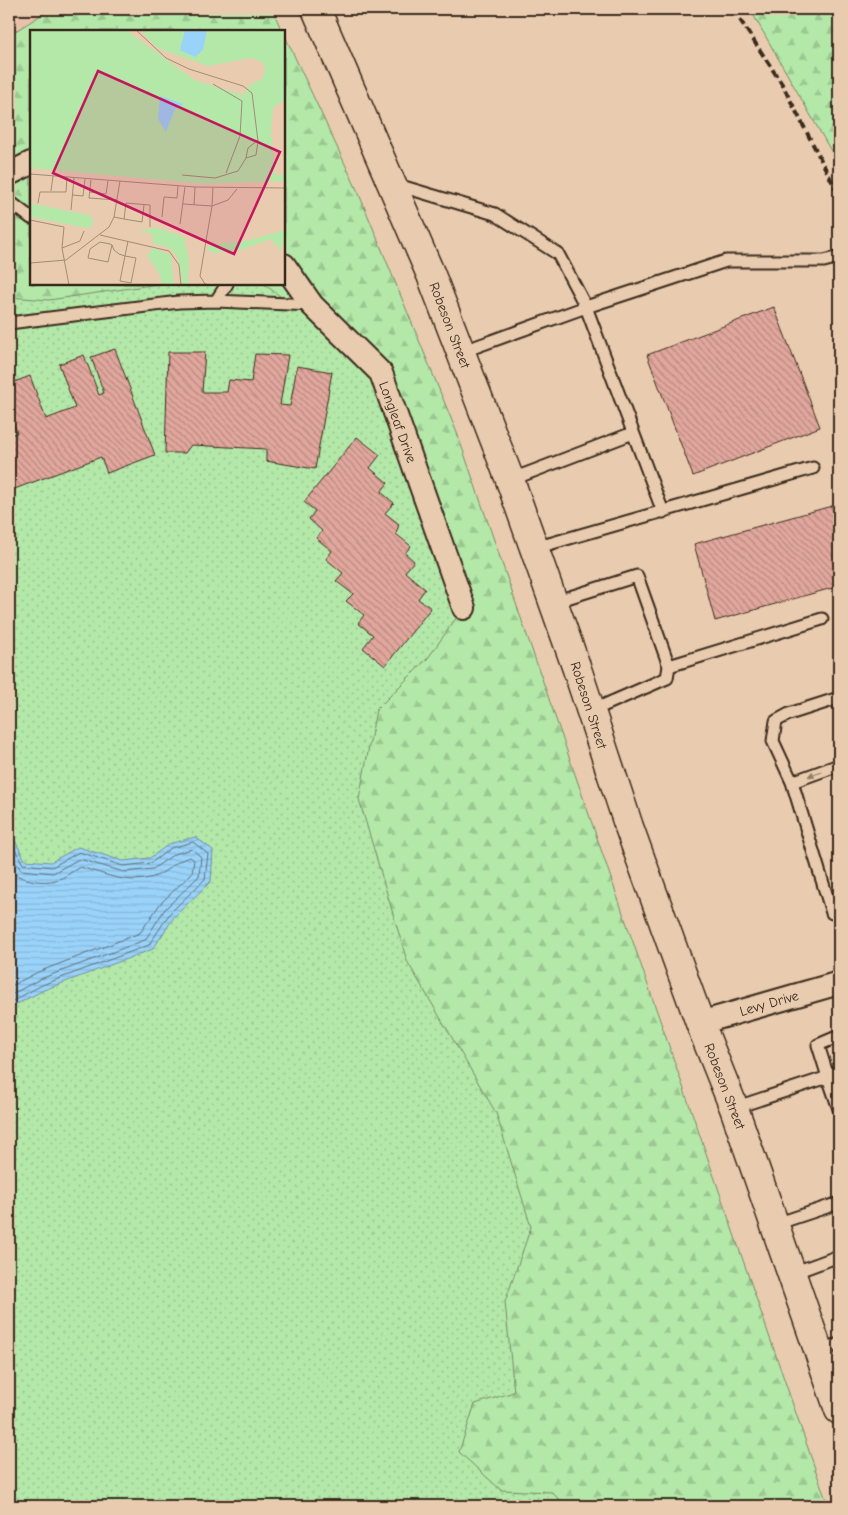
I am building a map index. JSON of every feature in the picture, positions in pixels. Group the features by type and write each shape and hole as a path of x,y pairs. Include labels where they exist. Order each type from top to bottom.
{"main road":[{"name":"Robeson Street","path":"316,9 392,184 461,352 510,480 554,602 629,827 700,1023 734,1108 793,1273 829,1347 838,1401"}],"street":[{"path":"9,174 30,164"},
{"name":"Longleaf Drive","path":"285,266 312,305 381,373 464,608"},
{"name":"Levy Drive","path":"700,1023 839,983"}],"lane":[{"path":"392,184 494,214 558,254 586,306 662,512"},
{"path":"9,201 30,217"},
{"path":"461,352 586,306 726,261 824,260 839,257"},
{"path":"216,301 226,285"},
{"path":"9,323 179,302 216,301 312,305"},
{"path":"510,480 633,433"},
{"path":"535,548 813,468"},
{"path":"554,602 637,576 669,666 667,678 591,711"},
{"path":"669,666 822,619"},
{"path":"839,698 789,714 776,721 773,741 792,782 832,913 839,910"},
{"path":"792,782 839,765"},
{"path":"839,1036 818,1045 831,1076 839,1106"},
{"path":"734,1108 831,1076"},
{"path":"776,1224 839,1203"},
{"path":"793,1273 839,1256"}],"shaded area":[{"path":"9,9 51,9 9,35"}],"green space":[{"path":"51,9 272,9 282,30 30,30 30,285 151,285 49,300 9,297 9,35"},
{"path":"750,9 831,9 839,23 839,165"},
{"path":"285,36 359,194 457,433 828,1506 565,1506 552,1492 501,1490 459,1452 475,1404 514,1392 505,1302 531,1227 496,1113 407,961 359,799 376,710 428,658 464,607 381,373 265,285 285,285"},
{"path":"333,201 781,1506 9,1506 9,259 30,285 285,285"}],"water":[{"path":"9,829 25,860 51,862 78,847 123,861 150,858 169,844 195,837 213,850 211,881 174,917 153,949 44,990 9,1008"}],"building":[{"path":"774,307 820,427 693,476 647,355"},
{"path":"115,349 155,455 107,473 101,457 9,491 9,435 17,433 9,411 9,384 30,376 46,419 75,408 59,364 84,355 99,395 104,393 91,357"},
{"path":"168,352 205,352 202,392 227,392 229,380 251,382 255,354 288,355 280,405 290,406 297,366 332,372 315,469 266,461 266,449 191,445 185,453 165,453"},
{"path":"357,437 380,455 370,468 388,483 381,492 394,503 385,513 399,524 396,534 411,546 405,553 414,561 405,572 425,589 418,599 431,608 385,666 363,648 373,635 358,623 364,615 346,601 353,594 336,581 343,573 326,559 332,551 316,538 322,531 309,519 315,511 304,502"},
{"path":"839,504 839,586 715,621 694,544"}],"railway":[{"path":"733,9 782,84 839,195"}]}
